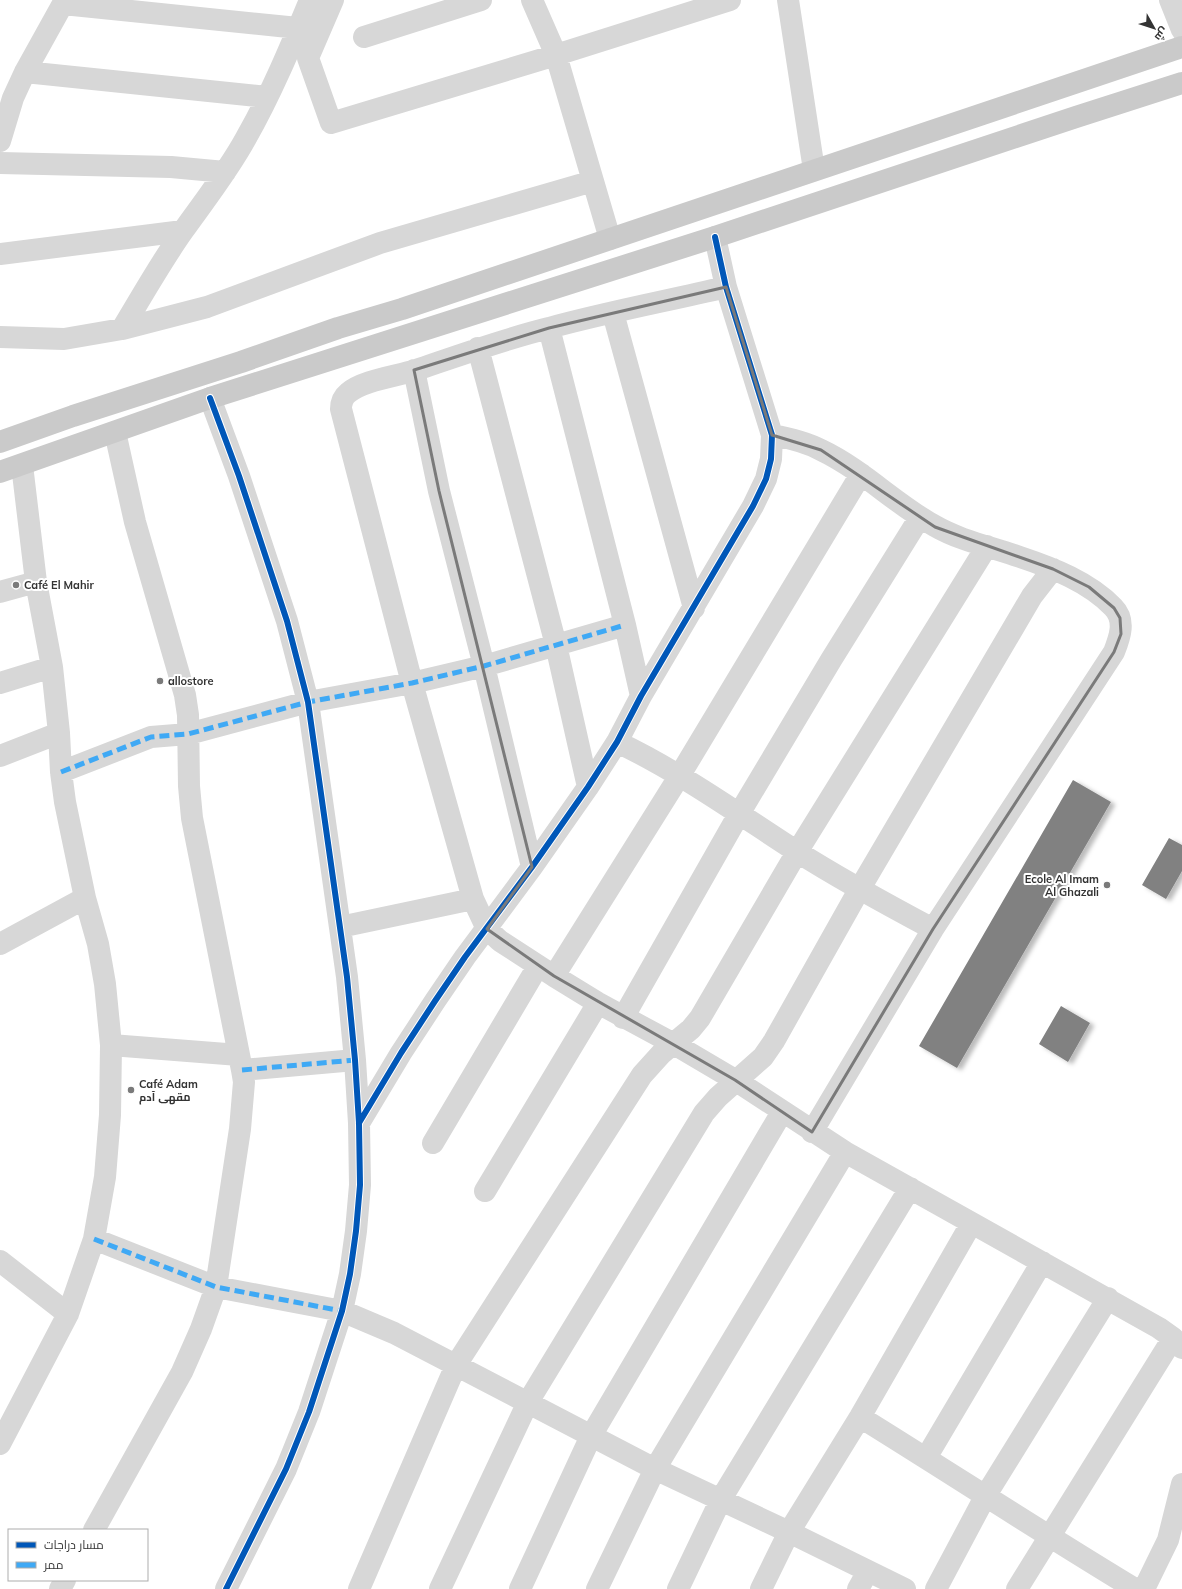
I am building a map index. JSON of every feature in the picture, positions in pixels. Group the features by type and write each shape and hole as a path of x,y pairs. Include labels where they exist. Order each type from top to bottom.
{"main road":[{"path":"0,442 73,416 241,362 338,328 409,306 1182,47"},
{"path":"0,472 210,398 715,237 1182,83"}],"street":[{"path":"122,329 183,231 226,172 246,138 267,98 310,0"},
{"path":"333,0 308,58 330,123 556,55 730,0"},
{"path":"364,37 481,0"},
{"path":"532,0 556,55 610,239"},
{"path":"788,0 814,170"},
{"path":"1170,0 1182,30"},
{"path":"0,141 13,98 25,72 64,2 298,28"},
{"path":"25,72 267,98"},
{"path":"0,163 171,167 226,172"},
{"path":"0,337 64,339 122,329 207,307 380,243 593,181"},
{"path":"0,254 183,231"},
{"path":"359,1123 435,1001 588,787 617,742 641,696 694,608 766,479 771,459 772,435 726,287 715,237"},
{"path":"726,287 549,328 478,348 356,388 348,393 344,398 341,409 412,683 473,899 487,929 500,941 546,971 623,1018 674,1044 735,1080 812,1132 845,1152 971,1224 1108,1298 1158,1328 1177,1343 1049,1537 1017,1589"},
{"path":"613,313 694,608"},
{"path":"549,328 625,625 641,696"},
{"path":"478,348 556,645 588,787"},
{"path":"414,370 439,490 484,666 532,866"},
{"path":"210,398 239,476 287,620 308,702 340,927 355,1060 359,1123 360,1185 350,1274 342,1311 309,1412 286,1469 226,1589"},
{"path":"95,1529 182,1372 201,1329 216,1287 240,1129 244,1082 192,818 189,786 188,715 185,695 135,522 115,432"},
{"path":"772,435 791,438 821,450 861,474 935,527 960,538 1021,557 1053,569 1089,587 1114,608 1120,618 1121,634 1114,652 933,929 812,1132"},
{"path":"0,1444 68,1314 94,1239 105,1177 110,1116 111,1045 105,984 98,944 85,898 70,834 61,772 59,733 52,667 36,582 22,465"},
{"path":"433,1143 546,971 680,775 861,474"},
{"path":"623,1018 739,814 831,660 920,517"},
{"path":"359,1589 456,1365 642,1075 661,1054 691,1028 703,1013 797,852 987,546"},
{"path":"440,1589 528,1402 704,1113 735,1080 762,1057 774,1041 859,890 1032,596 1053,569"},
{"path":"0,592 36,582"},
{"path":"61,772 151,737 188,734 308,702 412,683 484,666 625,625"},
{"path":"0,683 52,667"},
{"path":"0,756 59,733"},
{"path":"617,742 680,775 797,852 859,890 933,929"},
{"path":"0,944 85,898"},
{"path":"340,927 473,899"},
{"path":"485,1191 598,1003"},
{"path":"111,1045 241,1062 355,1060"},
{"path":"520,1589 591,1436 782,1112"},
{"path":"597,1589 654,1469 845,1152"},
{"path":"678,1589 721,1499 910,1188"},
{"path":"761,1589 789,1532 860,1417 971,1224"},
{"path":"94,1239 216,1287 342,1311 394,1333 654,1469 789,1532 863,1580 905,1589"},
{"path":"0,1261 68,1314"},
{"path":"926,1458 1042,1262"},
{"path":"936,1589 986,1496 1108,1298"},
{"path":"860,1417 1049,1537 1135,1589"},
{"path":"1144,1589 1168,1540 1182,1484"}],"highlighted area":[{"path":"726,287 772,435 821,450 935,527 1053,569 1089,587 1114,608 1120,618 1121,634 1114,652 933,929 812,1132 735,1080 554,976 487,929 532,867 439,491 414,370 549,328"}],"building":[{"path":"1073,780 1111,802 957,1068 919,1046"},
{"path":"1169,838 1182,845 1182,871 1166,899 1142,885"},
{"path":"1061,1006 1090,1023 1068,1062 1039,1044"}],"marked path":[{"path":"61,772 151,737 188,734 308,702 412,683 484,666 625,625"},
{"path":"242,1070 355,1060"},
{"path":"94,1239 216,1287 342,1311"}],"cycle path":[{"path":"359,1123 401,1053 435,1001 465,957 532,867 588,787 617,742 641,696 753,506 766,479 771,459 772,435 726,287 715,237"},
{"path":"210,398 239,476 287,621 308,702 347,977 359,1123 360,1185 350,1274 342,1311 309,1412 286,1469 226,1589"}],"place":[{"name":"Café El Mahir","path":"16,585"},
{"name":"allostore","path":"160,681"},
{"name":"Ecole Al Imam Al Ghazali","path":"1107,885"},
{"name":"Café Adam مقهى آدم","path":"131,1090"}]}
